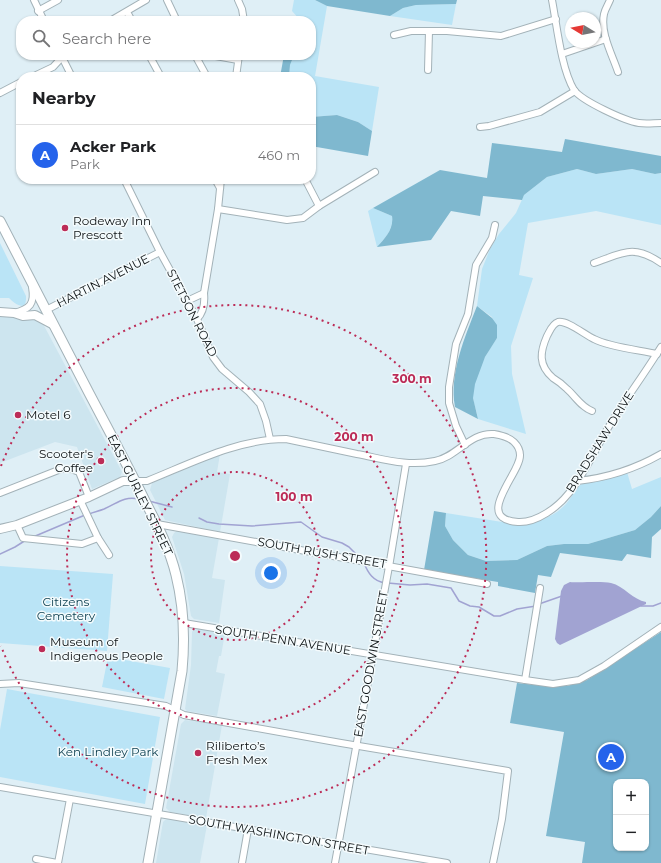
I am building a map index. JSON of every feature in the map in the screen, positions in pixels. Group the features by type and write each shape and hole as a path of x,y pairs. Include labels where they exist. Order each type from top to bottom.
{"main road":[{"name":"EAST GURLEY STREET","path":"0,221 28,278 157,524 169,551 176,575 184,623 182,671 176,712 148,863"}],"street":[{"path":"34,0 41,16"},
{"path":"38,11 58,0"},
{"path":"119,16 146,0"},
{"path":"166,0 174,16"},
{"path":"238,0 243,16"},
{"path":"552,0 562,54 569,79 575,92 618,118 640,123 661,123"},
{"path":"610,0 604,13 603,23 606,39 618,72"},
{"path":"127,12 129,16"},
{"path":"394,35 411,31 447,31 501,36 556,19"},
{"path":"428,70 429,31"},
{"path":"562,54 606,39"},
{"path":"42,72 53,67 59,60"},
{"path":"64,60 70,72"},
{"path":"152,60 158,72"},
{"path":"198,60 204,72"},
{"path":"236,72 238,60"},
{"path":"0,93 16,85"},
{"path":"480,127 489,126 540,112 575,92"},
{"path":"218,209 286,220 303,218 319,206 374,172"},
{"name":"STETSON ROAD","path":"126,184 160,252 197,319 213,357 222,369 249,392 260,404 270,439"},
{"path":"218,184 220,188"},
{"path":"197,319 202,314 205,300 204,293 218,209 220,184"},
{"path":"308,184 319,206"},
{"path":"465,445 456,426 449,403 448,387 456,344 468,314 476,265 492,238 495,225"},
{"name":"HARTIN AVENUE","path":"46,310 160,252"},
{"path":"594,263 626,252 641,252 650,255 661,263"},
{"path":"14,313 24,310 30,306 33,299 32,289 28,278"},
{"path":"187,302 204,293"},
{"path":"0,312 14,313 23,316 35,315 52,324"},
{"path":"592,411 586,409 566,387 552,376 545,368 542,360 542,348 552,326 559,322 566,323 595,340 657,354"},
{"name":"BRADSHAW DRIVE","path":"136,482 147,480 238,445 270,439 286,439 406,464 435,461 448,457 482,435 494,434 511,439 518,446 520,455 516,468 500,497 498,507 501,515 508,520 519,522 530,521 540,516 568,494 610,423 661,347"},
{"path":"577,481 598,479 645,463 661,454"},
{"name":"EAST GOODWIN STREET","path":"335,863 406,464"},
{"path":"0,493 62,469 71,469 79,472 89,497"},
{"path":"0,529 17,525 89,497 123,481 136,482"},
{"path":"80,500 98,538 109,555"},
{"name":"SOUTH RUSH STREET","path":"157,524 389,565 486,584"},
{"path":"17,525 23,538 82,544 98,538"},
{"path":"525,680 540,588"},
{"name":"SOUTH PENN AVENUE","path":"184,623 553,684 579,680 604,666 661,627"},
{"path":"0,684 19,683 166,706 176,712 188,716 508,772 502,820 493,863"},
{"name":"SOUTH WASHINGTON STREET","path":"0,787 448,863"},
{"path":"36,859 57,863 70,799"},
{"path":"242,863 248,829"}],"shaded area":[{"path":"315,0 457,0 456,4 416,5 403,8 390,16 327,6"},
{"path":"283,60 292,60 289,72 281,72"},
{"path":"337,115 358,122 372,131 368,156 316,147 316,117"},
{"path":"565,139 661,156 661,173 655,174 632,169 596,174 577,169 547,177 524,195 522,200 483,196 480,216 451,211 431,240 377,247 386,237 392,225 392,216 373,208 440,170 487,178 492,143 562,152"},
{"path":"477,306 492,318 497,325 497,338 485,357 475,384 473,398 478,419 455,407 454,394 454,381 459,355"},
{"path":"0,315 32,316 42,322 122,472 120,477 92,489 77,447 55,442 0,463"},
{"path":"220,454 217,472 230,474 220,532 165,520 150,490 152,483"},
{"path":"661,506 661,529 652,537 651,558 627,554 622,561 560,553 551,577 538,575 535,593 498,586 498,582 424,570 434,511 446,513 445,526 453,540 468,555 486,561 517,560 547,546 588,544 635,530 651,517"},
{"path":"177,531 219,538 212,578 225,580 219,623 194,619 191,616 184,574 172,537"},
{"path":"570,582 611,583 620,587 637,599 646,602 646,604 560,645 555,639 561,591 564,585"},
{"path":"198,629 225,633 221,656 219,656 216,672 225,674 217,716 187,711 185,709 191,665 192,632 193,630"},
{"path":"661,632 661,863 582,863 585,842 546,836 564,732 510,723 517,683 567,686 587,680"},
{"path":"185,720 222,725 206,818 170,812 166,808 181,724"},
{"path":"168,819 207,825 200,863 156,863 163,822"}],"green space":[{"path":"294,0 315,0 327,6 316,72 289,72 292,60 316,60 316,16 296,16 292,11"},
{"path":"456,4 452,25 390,16 403,8 416,5"},
{"path":"316,76 379,87 372,131 358,122 337,115 316,117"},
{"path":"577,169 596,174 632,169 655,174 661,173 661,225 596,211 528,223 519,275 533,278 511,346 512,374 526,434 478,419 473,398 473,390 480,366 497,338 492,317 477,306 482,269 490,249 499,234 516,213 524,195 547,177"},
{"path":"373,208 392,216 392,225 386,237 377,247 368,211"},
{"path":"0,243 26,296 26,301 23,306 14,303 9,298 0,298"},
{"path":"627,472 632,489 661,477 661,506 651,517 635,530 588,544 547,546 517,560 486,561 468,555 453,540 445,526 446,513 521,525 533,523 557,512 562,508 568,502 579,485"},
{"name":"Citizens Cemetery","path":"0,566 113,574 107,651 0,643"},
{"path":"108,657 170,668 164,699 102,687"},
{"name":"Ken Lindley Park","path":"7,689 160,717 145,804 0,777 0,730"}],"waterway":[{"path":"89,514 125,499 139,499"},
{"path":"149,501 172,507"},
{"path":"33,537 85,515"},
{"path":"199,518 207,522 219,524 252,526 301,522 322,537 342,543 349,547 362,560"},
{"path":"0,554 26,540"},
{"path":"364,563 367,570 374,578 385,583"},
{"path":"388,583 410,585 427,584 451,588 459,601 470,606 479,607 494,616 500,616 517,609 536,606"},
{"path":"539,604 562,596"},
{"path":"641,606 653,606 661,603"}],"place":[{"name":"Rodeway Inn Prescott","path":"65,228"},
{"name":"Motel 6","path":"18,415"},
{"name":"Scooter's Coffee","path":"101,461"},
{"name":"Museum of Indigenous People","path":"42,649"},
{"name":"Riliberto’s Fresh Mex","path":"198,753"},
{"name":"Acker Park","path":"611,757"}]}
